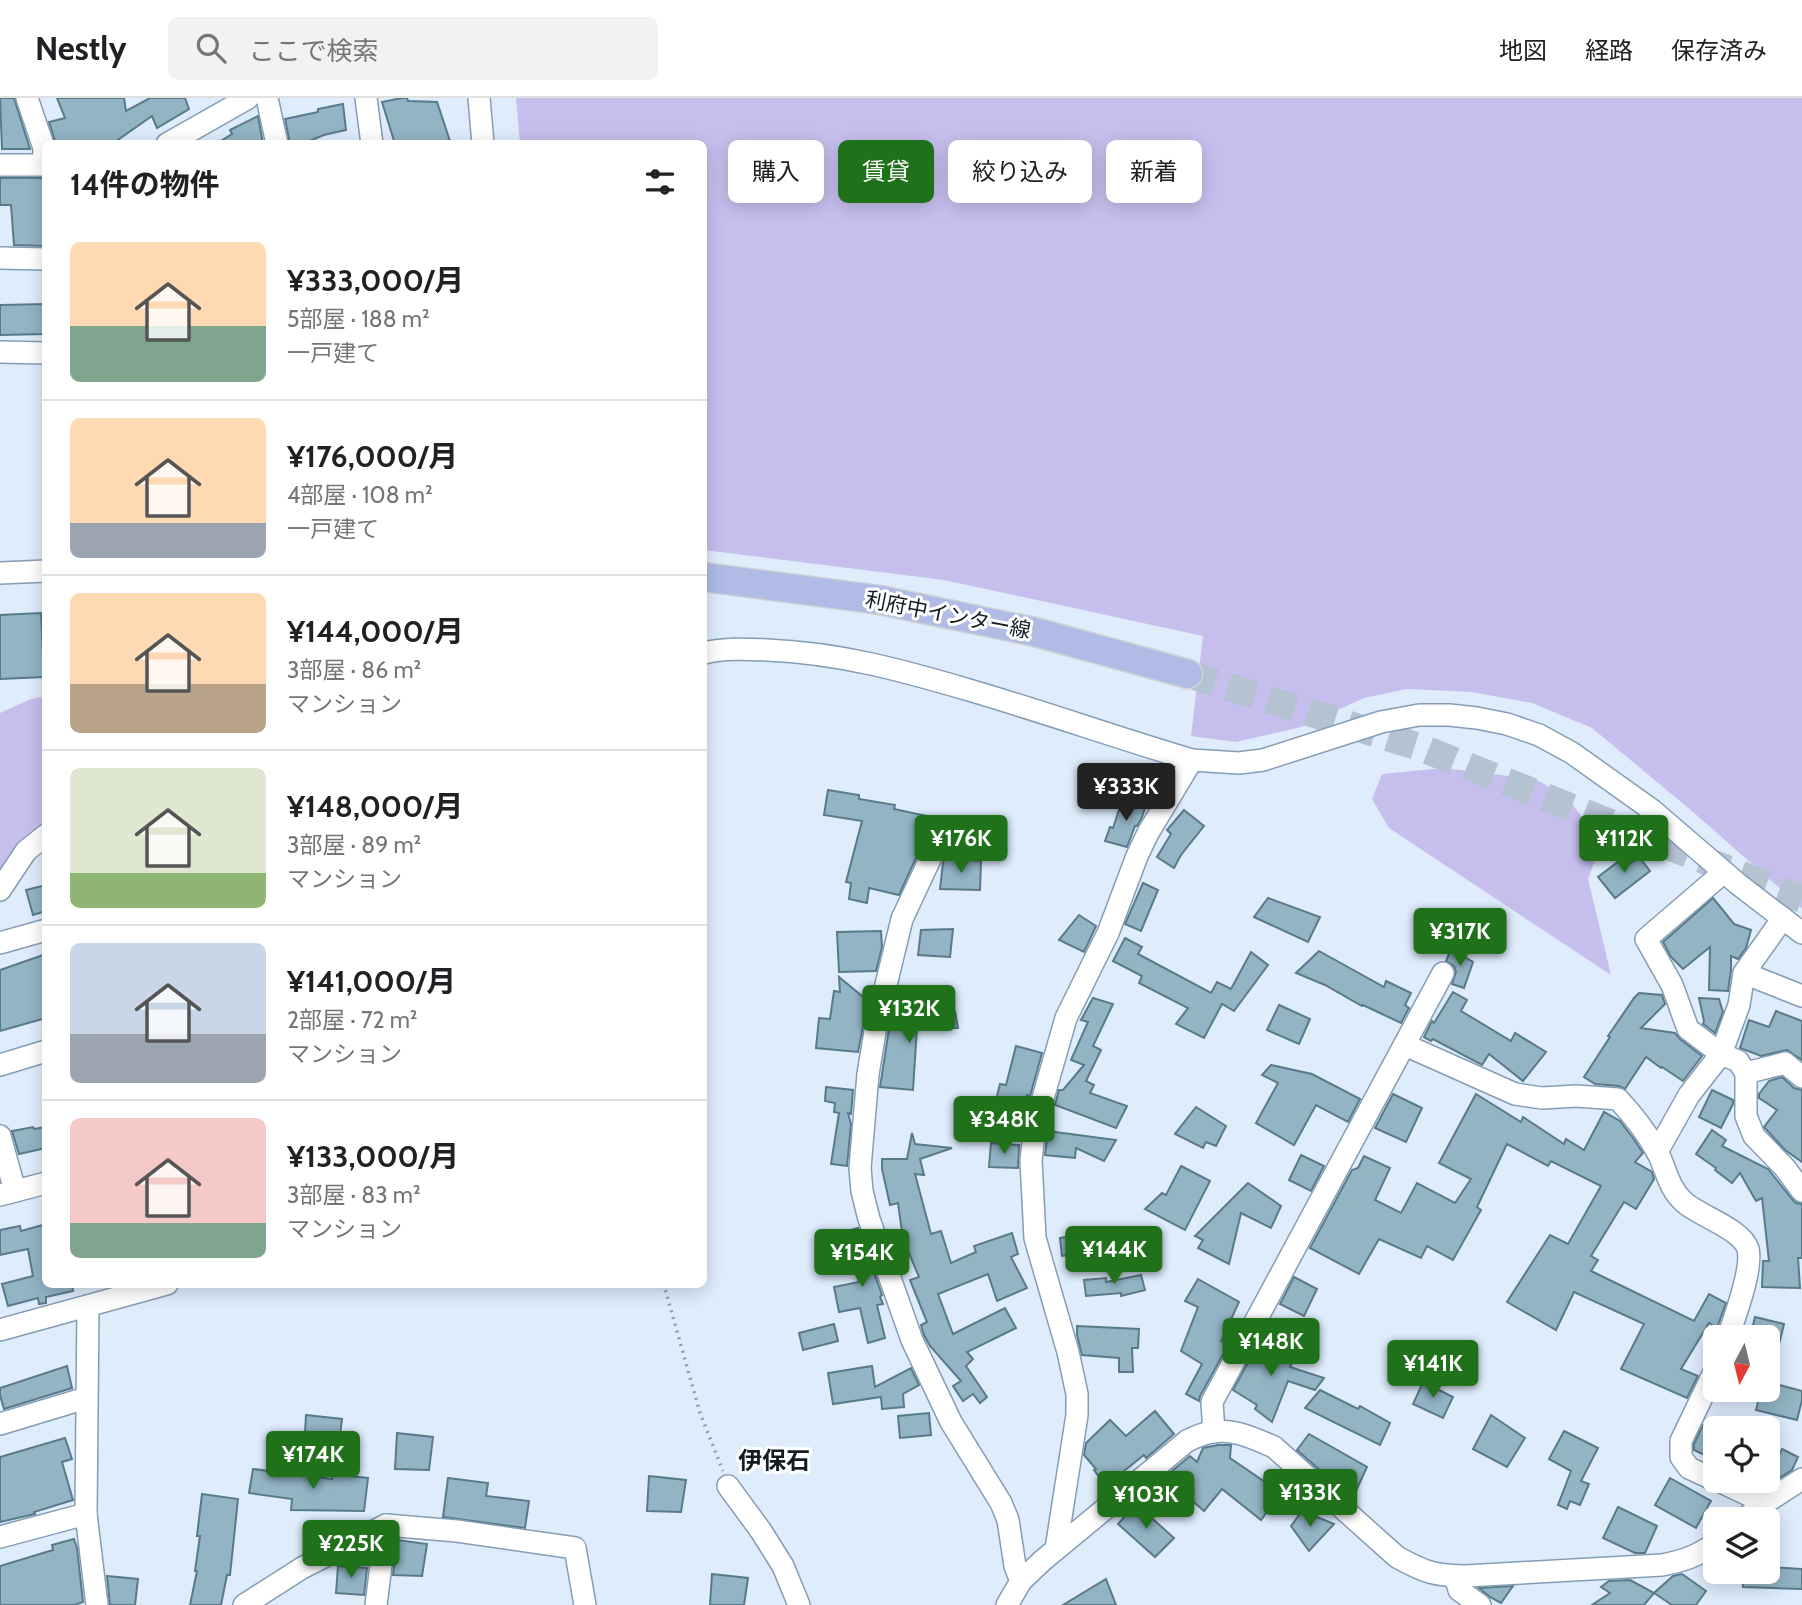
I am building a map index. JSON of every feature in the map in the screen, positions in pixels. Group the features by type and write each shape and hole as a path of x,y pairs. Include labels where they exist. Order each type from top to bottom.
{"main road":[{"name":"利府中インター線","path":"707,577 880,600 1035,632 1188,674"}],"street":[{"path":"27,98 42,142"},
{"path":"174,140 248,98"},
{"path":"267,98 276,140"},
{"path":"366,98 371,140"},
{"path":"479,98 483,140"},
{"path":"0,165 42,165"},
{"path":"0,258 42,259"},
{"path":"0,352 42,353"},
{"path":"0,573 42,571"},
{"path":"707,653 740,649 789,651 862,661 1047,713 1192,760 1239,763 1263,760 1381,722 1419,715 1448,715 1507,724 1539,735 1572,753 1652,810 1724,872 1802,933"},
{"path":"1056,1549 1077,1415 1077,1394 1068,1352 1035,1238 1031,1160 1035,1126 1066,1018 1108,933 1148,833 1192,760"},
{"path":"0,890 26,851 42,838"},
{"path":"938,842 902,919 876,1026 868,1074 859,1168 869,1219 912,1340 951,1422 1009,1520 1015,1566 1021,1581"},
{"path":"1724,872 1646,939 1672,985 1688,1029 1721,1054 1738,1061 1746,1073 1746,1116 1754,1136 1801,1186"},
{"path":"1657,1152 1689,1095 1721,1054 1739,1005 1744,974 1783,918"},
{"path":"0,943 42,931"},
{"path":"1214,1432 1212,1402 1443,973"},
{"path":"1744,974 1802,996"},
{"path":"1405,1045 1515,1094 1542,1098 1576,1096 1618,1099 1632,1114 1657,1152 1669,1183 1683,1202 1738,1235 1748,1247 1743,1291 1732,1325"},
{"path":"0,1065 42,1052"},
{"path":"1746,1073 1785,1063 1802,1077"},
{"path":"0,1136 8,1193 42,1184"},
{"path":"0,1330 88,1306 126,1290"},
{"path":"88,1306 86,1514 97,1605"},
{"path":"1703,1395 1681,1441 1681,1457 1689,1468 1703,1474"},
{"path":"0,1424 86,1398"},
{"path":"1007,1605 1021,1581 1056,1549 1186,1441 1214,1432 1231,1431 1274,1447 1397,1557 1419,1569 1442,1576 1662,1565 1682,1561 1703,1552"},
{"path":"1760,1507 1802,1479"},
{"path":"728,1486 783,1566 799,1605"},
{"path":"1744,1493 1765,1503"},
{"path":"0,1537 86,1514"},
{"path":"244,1605 302,1568 386,1524 575,1548 585,1605"},
{"path":"376,1605 386,1524"},
{"path":"1454,1576 1459,1590 1480,1605"}],"path":[{"path":"664,1288 700,1413 728,1486"}],"shaded area":[{"path":"516,98 1802,98 1802,908 1592,728 1532,703 1472,692 1407,689 1364,698 1301,727 1236,742 1191,736 1203,636 944,580 707,550 707,140 520,140"},
{"path":"42,697 42,830 0,875 0,713"},
{"path":"1443,768 1535,779 1566,796 1600,847 1588,879 1611,975 1389,828 1372,799 1382,774"}],"building":[{"path":"0,98 14,98 30,149 2,149"},
{"path":"57,98 124,98 126,111 150,98 185,98 189,109 157,128 152,116 118,140 55,140 49,122 65,118"},
{"path":"407,98 408,101 437,102 450,140 394,140 382,102"},
{"path":"343,104 346,130 312,140 289,140 285,119 318,112 318,109"},
{"path":"258,116 262,140 222,140 232,134 230,130"},
{"path":"0,178 42,178 42,246 14,245 11,205 0,205"},
{"path":"42,304 42,334 0,335 0,305"},
{"path":"41,613 42,677 0,679 0,615"},
{"path":"828,790 859,795 859,799 895,805 894,809 927,816 916,858 899,895 869,888 867,903 849,899 851,883 846,882 862,821 824,815"},
{"path":"1123,798 1146,805 1127,847 1105,841 1110,827 1113,828"},
{"path":"1184,810 1204,826 1174,868 1157,857 1171,834 1167,830"},
{"path":"1627,855 1632,862 1639,857 1650,871 1615,898 1598,877"},
{"path":"945,858 981,861 980,890 940,889"},
{"path":"1143,883 1158,890 1141,931 1125,924"},
{"path":"42,886 42,912 33,915 26,890"},
{"path":"1268,898 1320,917 1308,942 1254,917"},
{"path":"1713,898 1734,924 1751,930 1746,948 1738,959 1731,956 1728,991 1709,990 1710,947 1683,969 1671,957 1663,942"},
{"path":"1079,915 1096,926 1084,952 1059,940"},
{"path":"953,929 950,957 918,955 921,930"},
{"path":"881,931 882,947 876,971 839,972 837,932"},
{"path":"1125,938 1142,947 1138,954 1211,993 1217,982 1231,989 1251,952 1268,965 1234,1011 1222,1004 1204,1038 1176,1024 1188,1008 1139,983 1142,976 1113,961"},
{"path":"1451,949 1473,962 1464,988 1452,984 1456,972 1454,966 1446,961"},
{"path":"1319,951 1384,987 1386,981 1411,993 1405,1005 1409,1008 1401,1023 1296,973"},
{"path":"42,955 42,1019 0,1031 0,970"},
{"path":"839,977 868,1001 858,1052 816,1048 819,1018 830,1019 834,991 840,992"},
{"path":"1453,992 1467,1000 1461,1011 1511,1041 1515,1033 1546,1052 1523,1081 1489,1054 1482,1065 1433,1039 1431,1041 1424,1037"},
{"path":"1639,993 1662,995 1665,1004 1641,1028 1675,1033 1702,1056 1683,1081 1646,1057 1625,1089 1595,1084 1584,1077 1610,1037 1608,1036"},
{"path":"1093,998 1113,1004 1093,1046 1101,1050 1086,1081 1094,1085 1090,1093 1127,1106 1116,1128 1055,1105 1059,1090 1063,1090 1084,1065 1071,1060 1088,1022 1081,1020"},
{"path":"1699,998 1719,999 1723,1012 1715,1033 1703,1024"},
{"path":"1279,1005 1310,1019 1299,1044 1267,1030"},
{"path":"897,1010 955,1011 958,1028 917,1028 913,1090 880,1087 889,1029 891,1020 897,1025"},
{"path":"1776,1011 1802,1021 1802,1060 1787,1050 1761,1056 1740,1048 1749,1020 1769,1027"},
{"path":"1016,1046 1042,1053 1030,1096 1027,1095 1025,1112 995,1104 1000,1084 1006,1085"},
{"path":"1271,1065 1312,1074 1360,1099 1348,1122 1316,1105 1294,1145 1256,1123 1278,1083 1262,1075"},
{"path":"1782,1077 1794,1088 1802,1090 1802,1162 1785,1150 1764,1127 1777,1110 1759,1098 1759,1094 1769,1081"},
{"path":"826,1087 853,1090 851,1114 848,1113 851,1124 847,1166 831,1164 839,1113 834,1112 835,1103 825,1101"},
{"path":"1712,1090 1733,1100 1721,1128 1699,1117"},
{"path":"1393,1094 1422,1108 1406,1142 1375,1128"},
{"path":"1476,1094 1521,1122 1523,1117 1564,1144 1566,1139 1584,1150 1604,1112 1620,1121 1643,1153 1635,1162 1652,1172 1654,1179 1636,1209 1624,1202 1591,1256 1598,1260 1591,1271 1694,1321 1709,1294 1726,1303 1718,1325 1703,1325 1703,1333 1681,1369 1698,1376 1687,1398 1621,1369 1644,1324 1574,1292 1556,1330 1507,1302 1550,1235 1568,1244 1601,1186 1551,1161 1548,1166 1507,1144 1477,1207 1481,1210 1453,1260 1427,1246 1421,1258 1379,1239 1359,1274 1310,1248 1352,1170 1358,1168 1364,1156 1390,1168 1375,1200 1401,1213 1417,1183 1455,1203 1471,1179 1439,1163"},
{"path":"1196,1107 1226,1126 1216,1146 1206,1142 1203,1148 1175,1134"},
{"path":"42,1128 42,1149 19,1154 12,1131"},
{"path":"1712,1130 1726,1140 1722,1146 1768,1169 1792,1199 1802,1204 1802,1258 1798,1258 1800,1288 1762,1287 1763,1261 1769,1261 1762,1198 1756,1201 1740,1173 1732,1183 1696,1154"},
{"path":"1048,1131 1116,1140 1104,1161 1076,1148 1075,1158 1045,1155"},
{"path":"912,1133 915,1144 952,1148 920,1159 924,1175 915,1174 931,1234 941,1231 951,1263 976,1252 974,1246 1012,1233 1018,1254 1011,1257 1027,1288 997,1301 988,1274 938,1294 953,1334 1005,1308 1016,1328 967,1352 973,1359 966,1366 987,1397 980,1403 973,1394 963,1401 953,1386 961,1381 930,1346 924,1335 921,1325 927,1322 910,1280 919,1277 903,1239 898,1203 890,1205 882,1159 907,1159"},
{"path":"991,1143 1019,1145 1018,1168 989,1167"},
{"path":"1301,1155 1324,1166 1311,1191 1289,1180"},
{"path":"1181,1166 1210,1181 1185,1230 1145,1209 1162,1193 1166,1195"},
{"path":"1248,1183 1281,1206 1271,1228 1241,1213 1229,1264 1198,1248 1203,1240 1195,1236"},
{"path":"42,1225 42,1288 73,1288 73,1291 46,1297 46,1303 39,1304 38,1298 8,1306 2,1284 33,1276 28,1249 0,1255 0,1230 20,1226 21,1231"},
{"path":"858,1228 883,1304 877,1305 885,1338 868,1343 860,1308 839,1312 834,1287 859,1282 844,1232"},
{"path":"1096,1231 1100,1251 1062,1256 1060,1238"},
{"path":"1141,1275 1145,1290 1121,1296 1121,1293 1086,1296 1084,1280 1106,1278 1106,1282"},
{"path":"1294,1277 1317,1289 1304,1316 1280,1304"},
{"path":"1198,1279 1239,1302 1221,1341 1227,1347 1199,1401 1186,1394 1202,1364 1181,1351 1198,1307 1185,1301"},
{"path":"1755,1317 1784,1324 1780,1340 1780,1325 1753,1325"},
{"path":"834,1324 838,1341 803,1350 799,1333"},
{"path":"1077,1326 1139,1329 1138,1348 1132,1348 1133,1372 1119,1372 1119,1358 1082,1355"},
{"path":"1264,1336 1295,1356 1290,1367 1324,1378 1315,1390 1288,1381 1272,1422 1255,1409 1257,1405 1233,1390"},
{"path":"67,1366 72,1388 4,1409 0,1388"},
{"path":"872,1366 875,1387 911,1368 919,1385 903,1394 904,1407 882,1409 881,1397 833,1404 828,1373"},
{"path":"1423,1382 1453,1397 1443,1418 1413,1404"},
{"path":"1780,1385 1802,1391 1797,1420 1756,1410 1758,1402 1780,1402"},
{"path":"1320,1390 1358,1409 1360,1406 1390,1423 1380,1445 1305,1408"},
{"path":"1155,1411 1174,1434 1106,1486 1084,1455 1086,1443 1110,1420 1126,1436"},
{"path":"929,1413 931,1435 900,1438 898,1416"},
{"path":"306,1415 342,1419 338,1451 304,1450"},
{"path":"1491,1415 1525,1438 1507,1467 1473,1449"},
{"path":"1703,1425 1703,1454 1694,1450"},
{"path":"1564,1431 1598,1448 1581,1481 1589,1484 1580,1505 1570,1501 1567,1509 1558,1505 1571,1471 1549,1459"},
{"path":"397,1433 433,1437 429,1470 395,1469"},
{"path":"1309,1434 1367,1467 1355,1493 1331,1480 1297,1450"},
{"path":"65,1438 72,1459 62,1462 73,1500 34,1512 35,1514 0,1522 0,1457"},
{"path":"1231,1445 1230,1458 1281,1493 1261,1520 1222,1489 1204,1511 1188,1497 1194,1490 1172,1471 1190,1456 1197,1462 1203,1448"},
{"path":"1782,1449 1798,1457 1792,1470 1781,1477 1780,1476"},
{"path":"253,1469 332,1479 332,1474 368,1478 364,1511 291,1510 292,1499 249,1493"},
{"path":"649,1476 686,1480 681,1512 647,1511"},
{"path":"448,1478 488,1483 486,1496 529,1501 525,1528 443,1517"},
{"path":"1670,1478 1711,1501 1708,1507 1703,1507 1703,1515 1696,1528 1655,1505"},
{"path":"202,1494 238,1499 230,1575 227,1575 221,1605 190,1605 197,1571 200,1536 197,1536"},
{"path":"1136,1504 1174,1538 1155,1557 1118,1524"},
{"path":"1618,1507 1657,1526 1645,1553 1635,1553 1603,1538"},
{"path":"1302,1511 1334,1524 1309,1551 1291,1526"},
{"path":"74,1539 83,1602 74,1605 0,1605 0,1566 53,1550 52,1545"},
{"path":"397,1540 427,1544 422,1576 393,1575"},
{"path":"338,1566 367,1568 364,1595 336,1593"},
{"path":"1780,1568 1802,1569 1802,1589 1743,1587 1743,1584 1780,1584"},
{"path":"712,1574 748,1578 744,1605 710,1605"},
{"path":"1682,1574 1706,1591 1696,1605 1672,1605 1654,1593 1673,1576"},
{"path":"107,1576 138,1579 135,1605 110,1605"},
{"path":"1106,1579 1116,1605 1063,1605"},
{"path":"1630,1580 1654,1593 1644,1605 1592,1605 1610,1593 1601,1587 1609,1581"},
{"path":"1513,1586 1501,1603 1479,1588"}],"tunnel":[{"path":"1188,674 1419,747 1802,899"}],"district":[{"name":"伊保石","path":"774,1461"}]}
